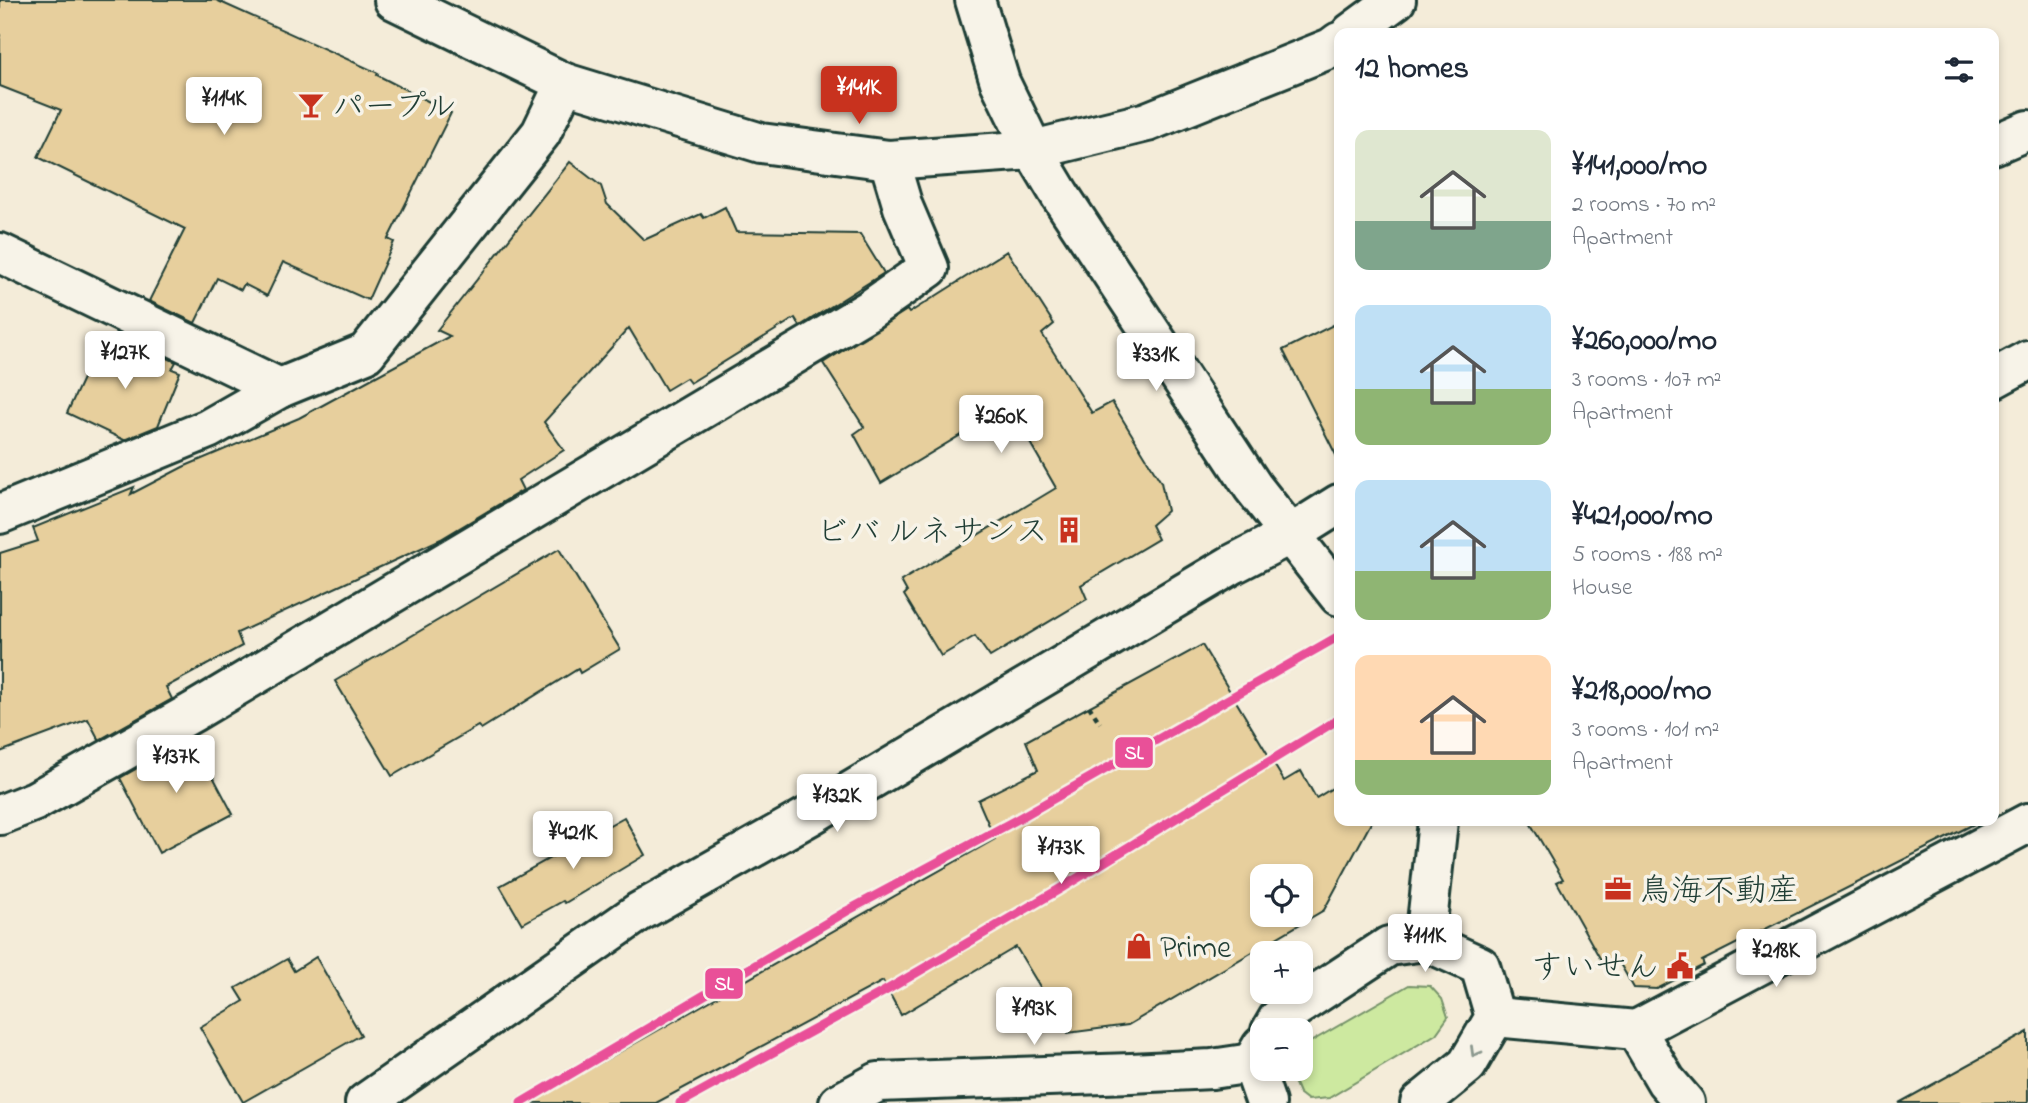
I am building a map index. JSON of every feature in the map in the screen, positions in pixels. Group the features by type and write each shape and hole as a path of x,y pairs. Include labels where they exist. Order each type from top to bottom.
{"street":[{"path":"394,0 565,83 761,143 889,160 1033,150 1147,122 1334,46"},
{"path":"975,0 1000,82 1033,150 1246,476 1334,590"},
{"path":"1358,28 1396,0"},
{"path":"0,514 208,429 280,388 366,353 541,133 565,83"},
{"path":"1999,142 2028,130"},
{"path":"0,815 35,802 192,712 857,317 929,268 903,207 889,160"},
{"path":"0,253 280,388"},
{"path":"1999,376 2028,360"},
{"path":"365,1103 639,912 811,815 1233,564 1291,534 1334,507"},
{"path":"1495,1017 1636,1030 2028,822"},
{"path":"1425,941 1437,826"},
{"path":"1280,1018 1389,946 1425,941 1480,966 1495,1017 1467,1065 1420,1103"},
{"path":"1636,1030 1667,1081 1685,1103"},
{"path":"839,1103 878,1082 1212,1069 1250,1057"},
{"path":"1262,1081 1266,1103"}],"path":[{"path":"1085,699 1100,723"}],"green space":[{"path":"1409,985 1430,986 1442,999 1448,1017 1436,1034 1329,1098 1308,1100 1299,1093 1294,1081 1313,1081 1313,1040"}],"building":[{"path":"0,0 216,0 378,73 377,75 451,113 388,239 394,242 368,300 283,262 267,296 244,284 241,290 217,278 195,323 149,301 185,229 38,157 61,110 0,86"},
{"path":"570,162 601,186 607,204 644,240 701,214 704,218 725,207 736,232 860,234 884,273 800,326 795,318 690,383 686,378 666,390 629,328 544,422 564,450 518,480 523,490 441,539 237,633 242,646 166,687 172,699 99,740 88,719 0,752 0,553 38,541 33,528 134,487 131,494 183,467 299,418 450,336 437,330"},
{"path":"1007,251 1054,324 1042,334 1092,413 1112,402 1161,482 1167,511 1151,525 1158,539 1081,585 1087,599 990,657 975,636 941,656 904,595 907,592 901,581 1056,488 1009,406 881,483 854,434 864,427 823,363"},
{"path":"1334,324 1334,451 1283,350"},
{"path":"130,340 176,362 172,369 180,372 158,426 124,440 67,413 96,350 117,359 122,346 126,347"},
{"path":"559,549 620,649 580,673 578,669 481,729 478,726 392,776 335,681"},
{"path":"1202,645 1284,781 1301,771 1316,798 1334,787 1334,826 1369,826 1324,910 1313,916 1313,864 1250,864 1250,927 1295,927 1271,941 1250,941 1250,953 1128,1025 1068,1033 1016,947 901,1015 883,981 656,1103 530,1103 995,839 978,800 1038,770 1026,741"},
{"path":"192,737 233,814 159,853 120,778"},
{"path":"624,817 645,855 565,903 563,901 522,924 500,886"},
{"path":"1532,826 1970,826 1702,961 1704,965 1657,989 1634,988 1619,962 1606,969 1557,882 1563,879"},
{"path":"316,957 361,1035 243,1102 200,1027 244,1001 236,988 287,959 294,971"},
{"path":"2028,1032 2028,1103 1899,1103"}],"transit line":[{"name":"SL","path":"521,1103 847,911 1016,820 1334,639"},
{"name":"SL","path":"680,1103 885,991 1058,890 1334,722"}],"place":[{"name":"パープル","path":"311,105"},
{"name":"ビバ ルネサンス","path":"1069,530"},
{"name":"鳥海不動産","path":"1618,889"},
{"name":"Prime","path":"1139,946"},
{"name":"すいせん","path":"1680,966"}]}
